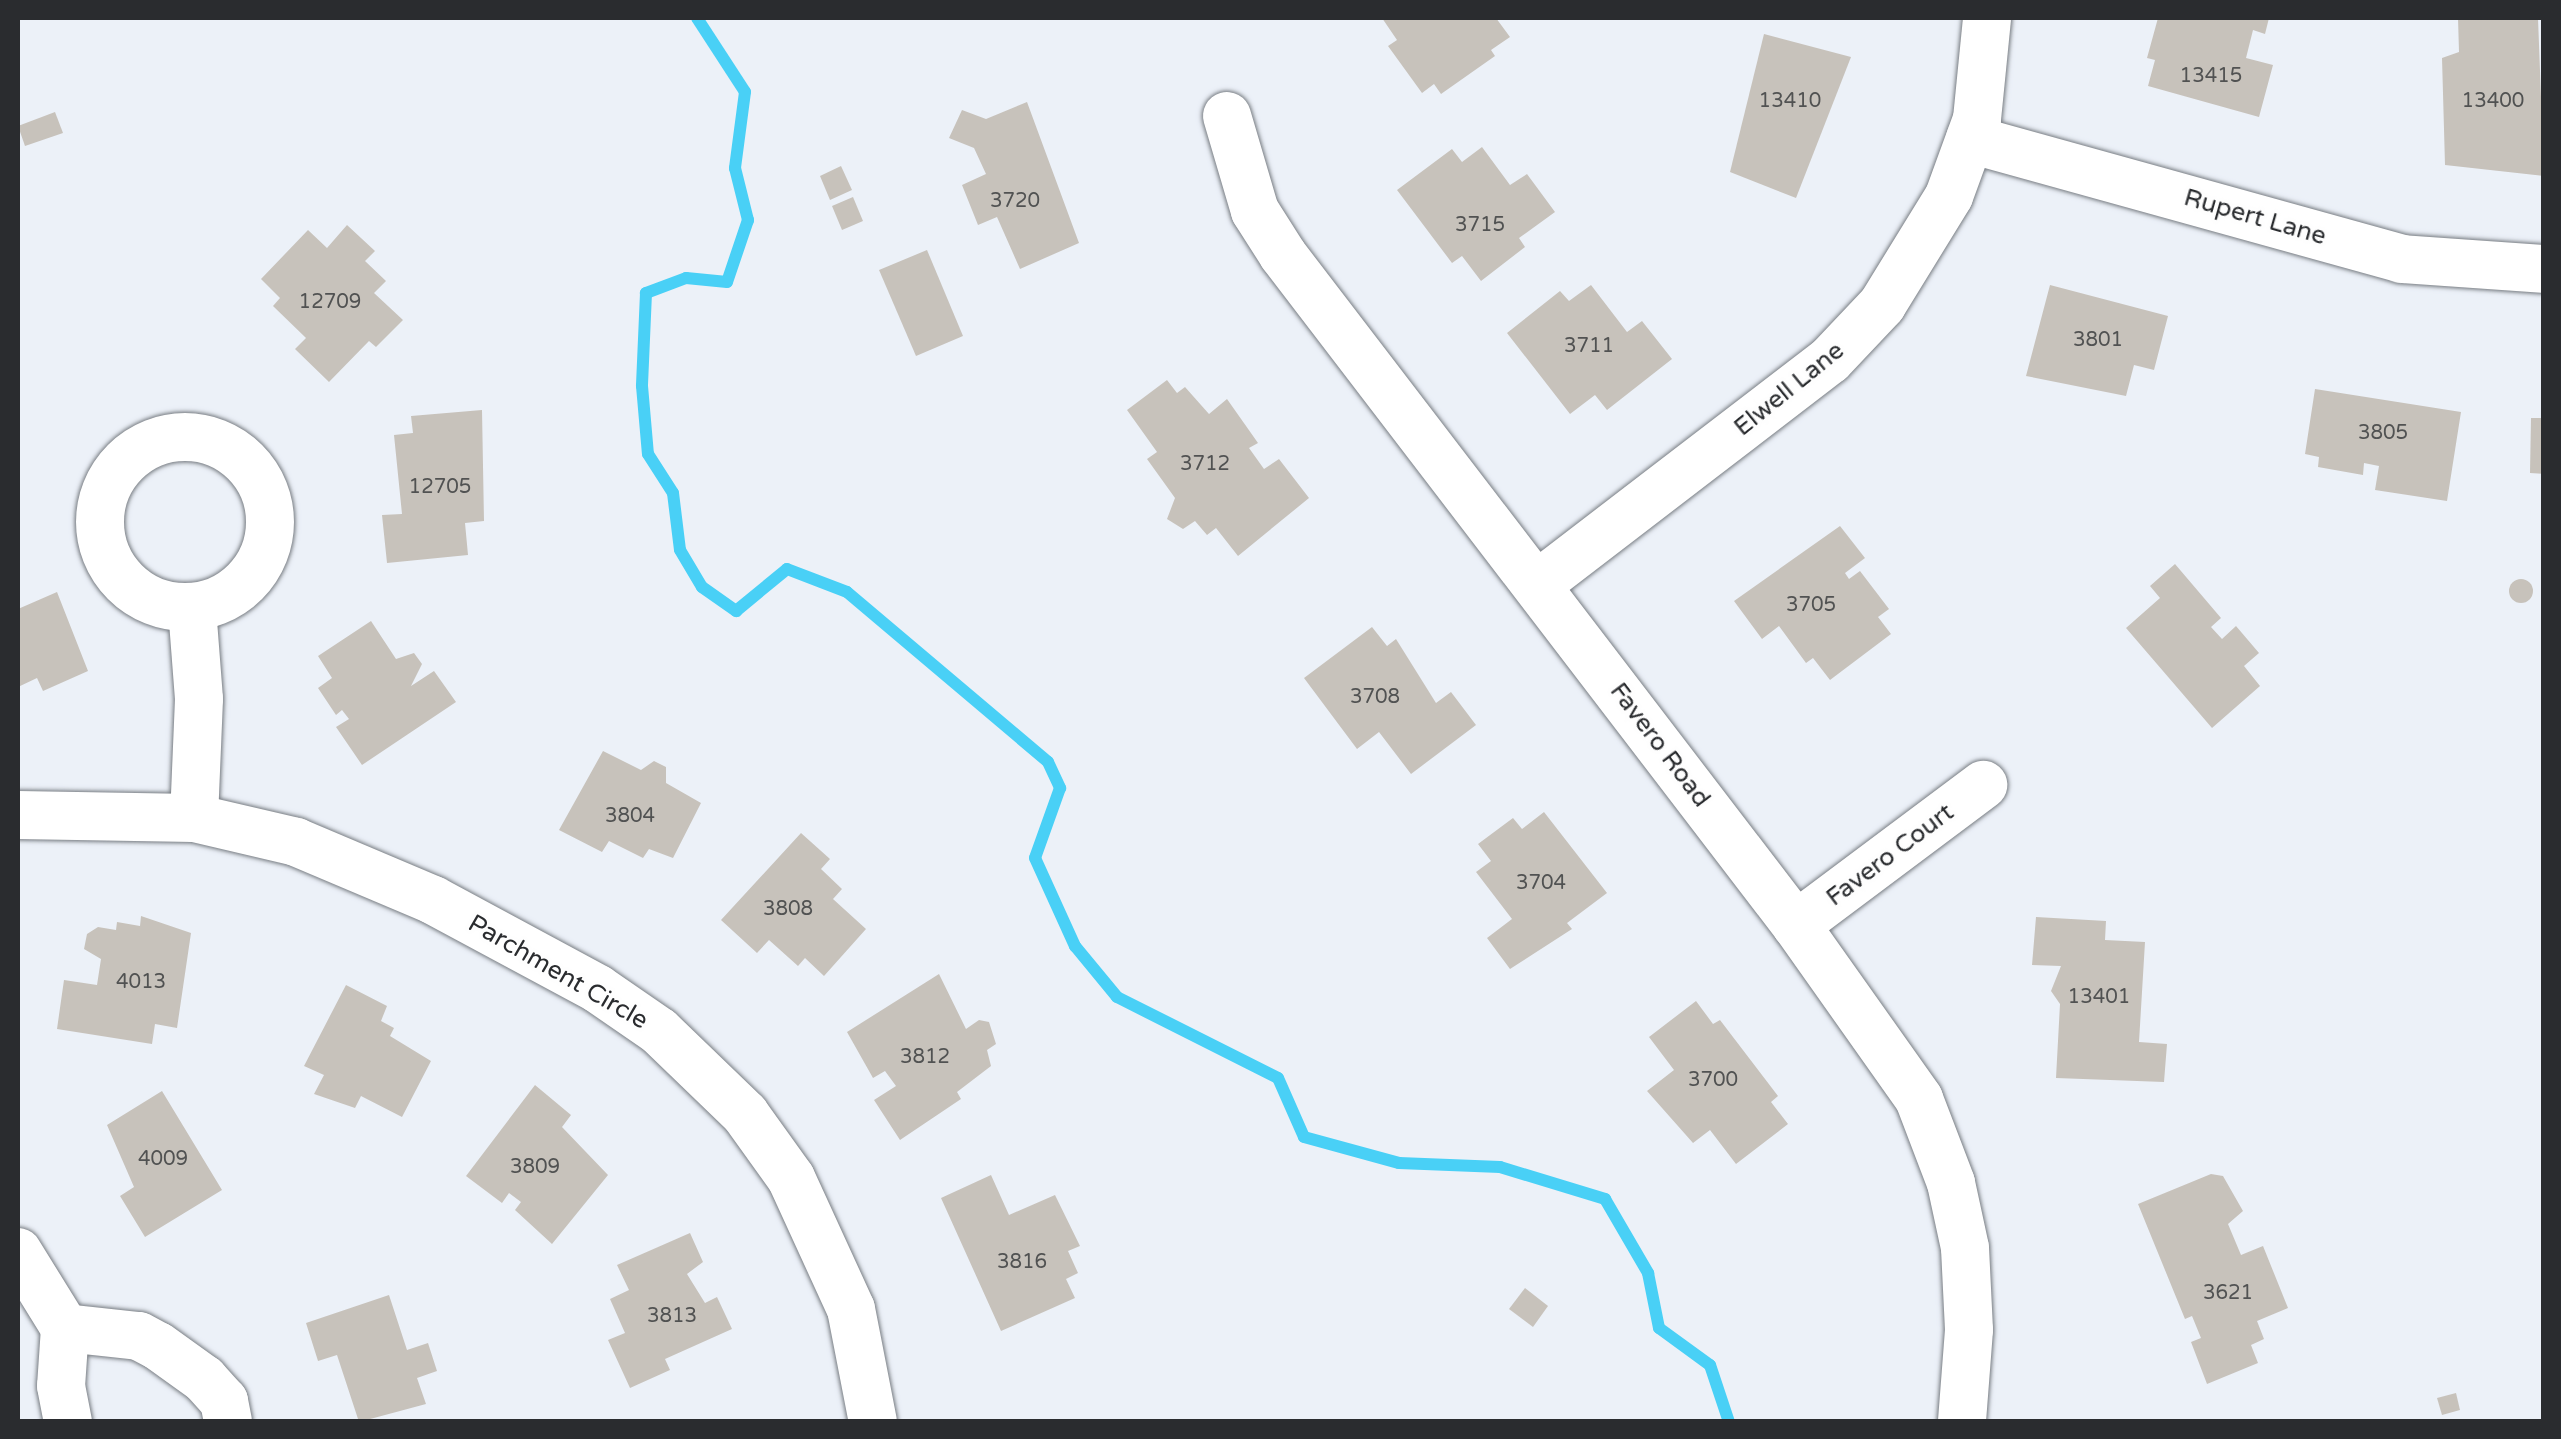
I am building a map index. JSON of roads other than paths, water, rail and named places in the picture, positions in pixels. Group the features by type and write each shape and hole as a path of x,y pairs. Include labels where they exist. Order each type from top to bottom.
{"street":[{"name":"Elwell Lane","path":"1538,584 1830,360 1922,249 1970,139 1987,18"},
{"name":"Favero Road","path":"1228,116 1255,210 1284,255 1538,584 1902,1070 1947,1169 1965,1248 1969,1330 1962,1422"},
{"name":"Rupert Lane","path":"1970,139 2402,260 2544,268"},
{"path":"192,608 199,699 194,818"},
{"name":"Favero Court","path":"1796,925 1983,785"},
{"name":"Parchment Circle","path":"18,815 194,818 296,842 433,900 598,990 701,1068 745,1114 791,1178 829,1250 850,1309 874,1422"},
{"path":"18,1252 65,1328 61,1386 68,1422"},
{"path":"65,1328 139,1336 158,1346 204,1378 224,1401 228,1422"}],"waterway":[{"path":"697,18 745,92 735,168 748,220 727,282 686,278 646,293 642,386 648,454 673,493 680,550 702,587 736,611 787,569 847,592 1048,762 1060,788 1035,858 1075,946 1117,997 1278,1078 1304,1137 1399,1163 1500,1167 1605,1199 1648,1273 1659,1328 1710,1365 1729,1422"}]}
